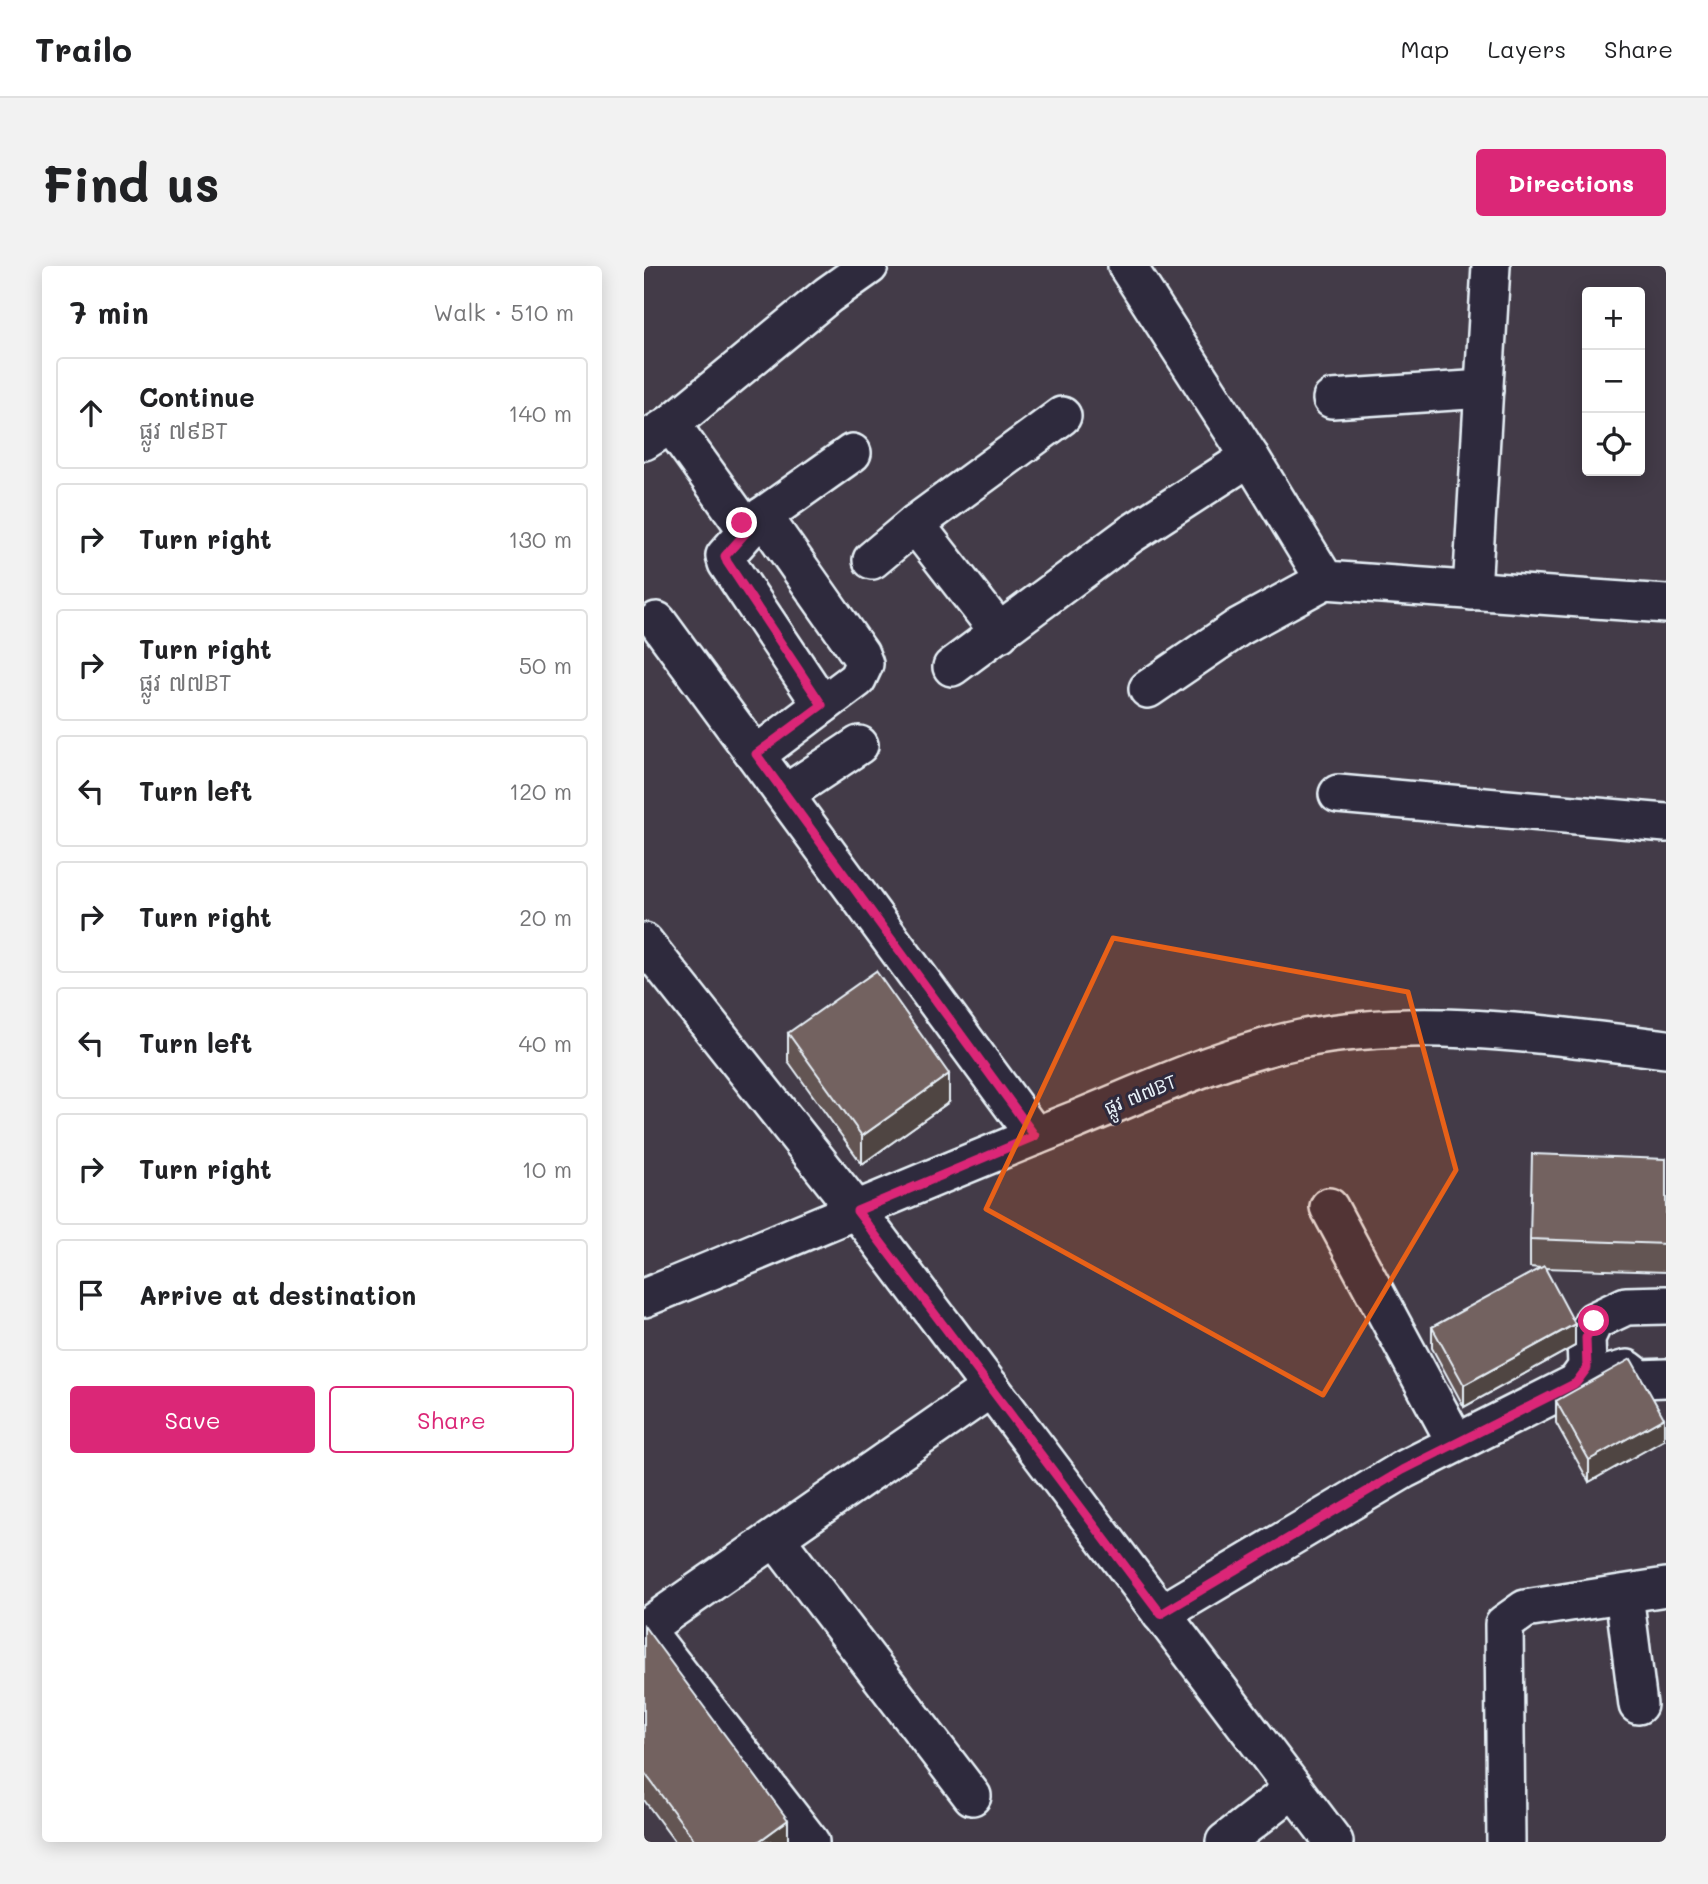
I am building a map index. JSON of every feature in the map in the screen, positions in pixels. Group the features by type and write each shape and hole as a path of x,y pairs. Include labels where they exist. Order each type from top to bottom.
{"street":[{"path":"756,523 742,523 657,433 828,295 869,266"},
{"path":"1127,266 1250,457 1325,580"},
{"path":"1472,591 1491,266"},
{"path":"1332,399 1484,389"},
{"path":"872,560 915,524 1062,416"},
{"path":"822,705 725,556 756,523 852,453"},
{"path":"952,667 1000,634 1131,534 1250,457"},
{"path":"756,523 860,654 864,664 857,678 756,754"},
{"path":"915,524 1000,634"},
{"path":"1148,689 1239,627 1325,580 1666,604"},
{"path":"657,621 1035,1136"},
{"path":"785,794 859,745"},
{"path":"1338,794 1666,822"},
{"path":"644,942 857,1211 1334,1842"},
{"name":"ផ្លូវ ៧៧BT","path":"644,1298 1222,1061 1301,1039 1393,1027 1495,1029 1666,1049"},
{"path":"1329,1207 1456,1443"},
{"path":"1576,1383 1587,1368 1586,1338 1594,1321 1626,1306 1666,1305"},
{"path":"1161,1614 1403,1470 1576,1383 1627,1369 1640,1379 1666,1378"},
{"path":"810,1842 644,1628 991,1388"},
{"path":"776,1539 972,1796"},
{"path":"1506,1842 1504,1624 1525,1609 1666,1587"},
{"path":"1625,1594 1639,1705"},
{"path":"1225,1842 1293,1789"}],"highlighted area":[{"path":"1113,938 1408,992 1456,1170 1323,1395 986,1209"}],"building":[{"path":"876,971 949,1074 862,1136 788,1033"},
{"path":"1532,1154 1666,1159 1666,1244 1530,1239"},
{"path":"1544,1266 1575,1324 1464,1385 1432,1327"},
{"path":"1631,1359 1664,1418 1589,1460 1556,1401"},
{"path":"644,1626 788,1820 758,1842 696,1842 644,1772"}],"route":[{"path":"742,523 749,529 725,556 727,562 822,705 756,754 1035,1136 857,1211 1161,1614 1403,1470 1576,1383 1587,1368 1586,1338 1594,1321"}]}
